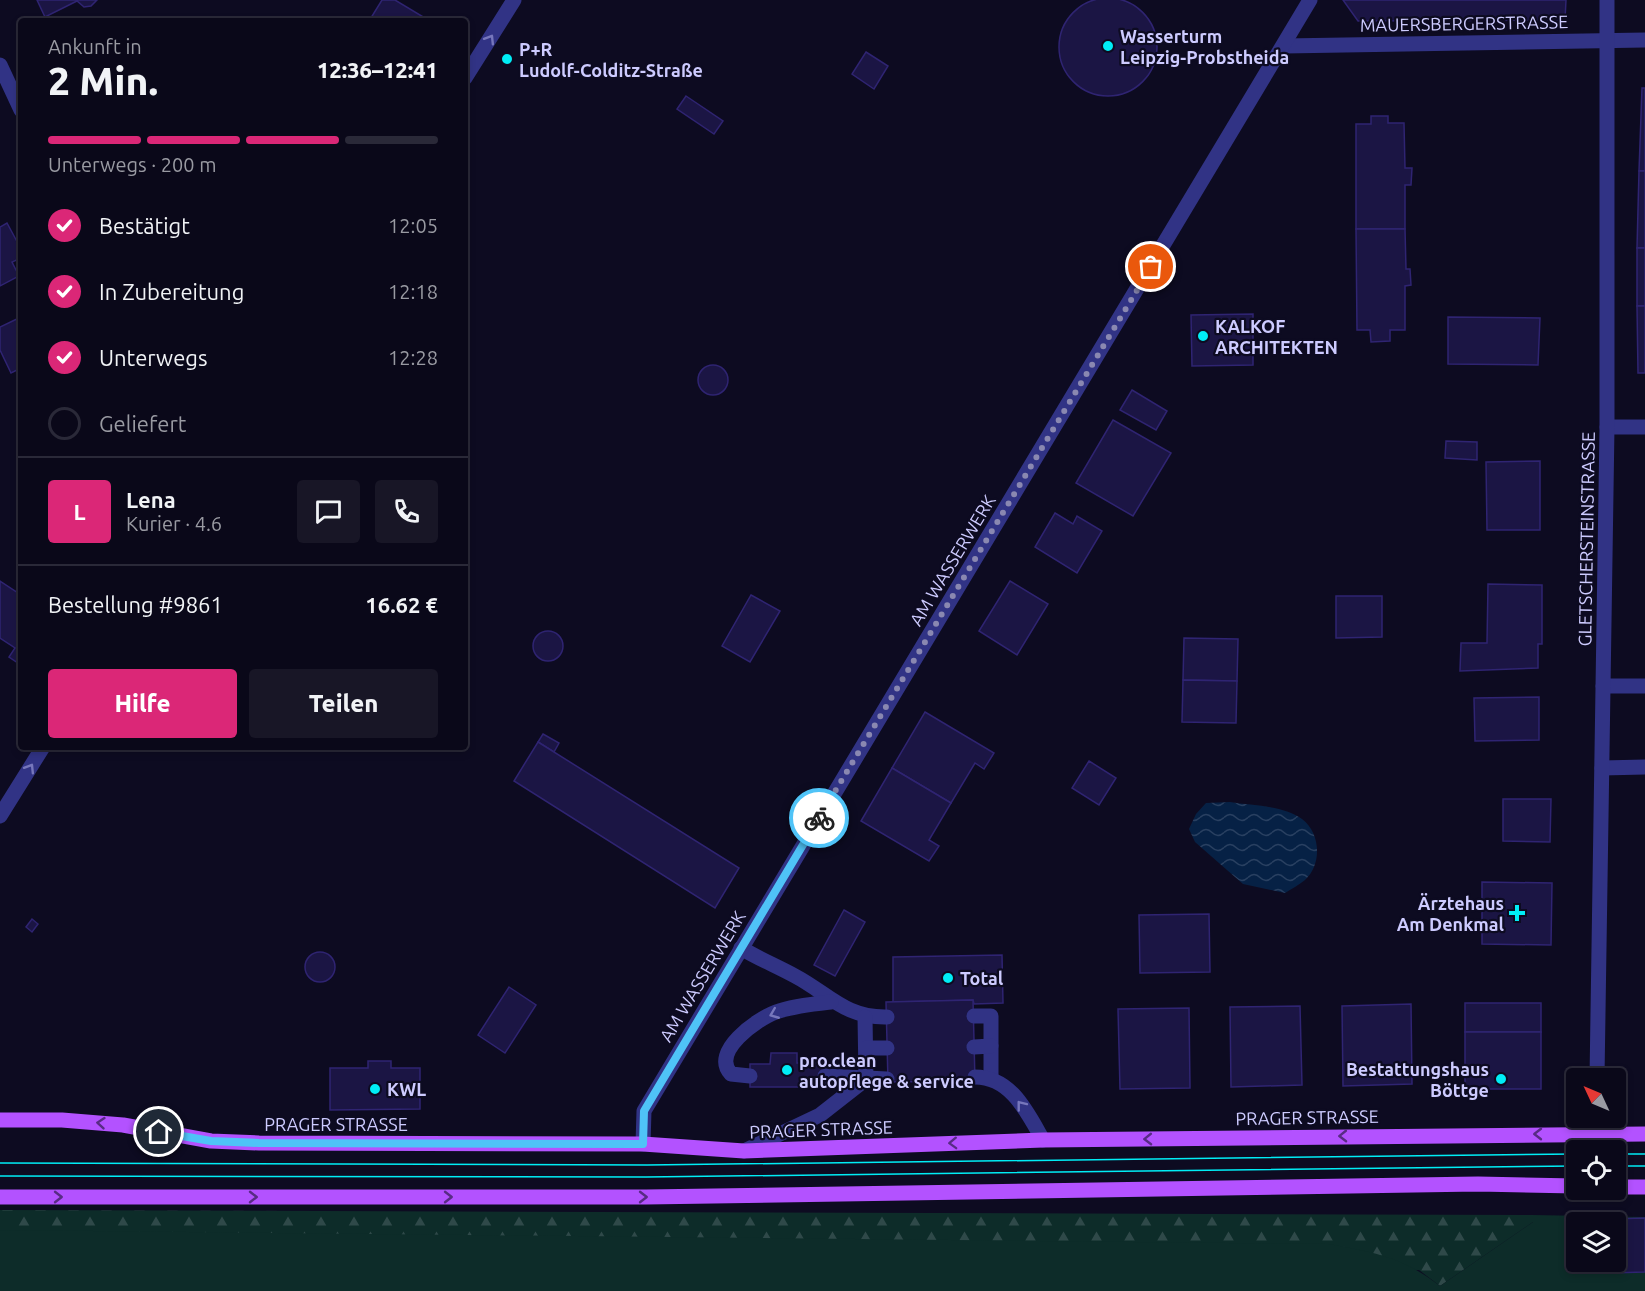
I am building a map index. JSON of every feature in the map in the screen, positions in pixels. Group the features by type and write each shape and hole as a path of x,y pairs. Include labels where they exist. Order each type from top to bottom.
{"main road":[{"name":"PRAGER STRASSE","path":"0,1120 63,1120 123,1125 211,1141 643,1144 744,1151 1043,1140 1645,1134"},
{"path":"0,1197 668,1196 1478,1184 1566,1186"},
{"path":"1626,1186 1645,1187"}],"street":[{"path":"468,73 514,0"},
{"name":"AM WASSERWERK","path":"643,1144 644,1111 1310,0"},
{"name":"GLETSCHERSTEINSTRASSE","path":"1597,1068 1607,427 1607,0"},
{"name":"MAUERSBERGERSTRASSE","path":"1284,46 1645,40"},
{"path":"0,65 18,104"},
{"path":"1607,427 1645,428"},
{"path":"1603,686 1645,686"},
{"path":"0,816 41,750"},
{"path":"1602,768 1645,767"},
{"path":"741,948 796,976 831,1002 866,1017 887,1017"},
{"path":"750,1076 730,1074 724,1061 728,1050 740,1036 757,1022 775,1012 831,1002"},
{"path":"974,1016 991,1016 992,1077"},
{"path":"866,1017 866,1079"},
{"path":"974,1047 991,1047"},
{"path":"866,1048 887,1048"},
{"path":"825,1076 888,1079"},
{"path":"975,1077 992,1077 1011,1092 1043,1140"},
{"path":"744,1151 820,1116 866,1079"},
{"path":"1596,1128 1596,1134"}],"green space":[{"path":"0,1210 1533,1215 1533,1222 1440,1286 1419,1270 0,1231"},
{"path":"1533,1215 1566,1216 1566,1272 1626,1272 1626,1217 1645,1217 1645,1291 0,1291 0,1230 1328,1244 1387,1257 1413,1268 1440,1286 1533,1222"}],"water":[{"path":"1230,802 1286,811 1302,819 1313,832 1316,840 1317,858 1311,874 1285,893 1243,884 1195,842 1189,829 1196,814 1206,803"}],"building":[{"name":"Wasserturm Leipzig-Probstheida","path":"1099,-1 1117,-1 1135,7 1148,20 1156,38 1156,56 1148,74 1135,87 1117,95 1099,95 1081,87 1068,74 1060,56 1060,38 1068,20 1081,7"},
{"path":"37,0 97,0 91,6 84,7 77,1 45,17"},
{"path":"382,0 395,0 425,18 371,18"},
{"path":"1343,0 1566,0 1565,20 1358,21"},
{"path":"866,52 888,66 874,89 852,74"},
{"path":"1642,88 1645,88 1645,171 1639,171"},
{"path":"686,96 723,121 714,134 677,109"},
{"path":"1371,116 1388,116 1388,123 1404,123 1405,168 1412,168 1411,185 1405,185 1405,229 1356,229 1356,124 1371,124"},
{"path":"1639,171 1645,171 1645,248 1637,248"},
{"path":"7,223 18,243 18,259 12,262 18,277 0,286 0,227"},
{"path":"1356,229 1405,229 1406,269 1410,269 1411,285 1405,286 1405,330 1390,330 1390,341 1371,342 1370,330 1357,330"},
{"path":"1637,248 1645,248 1645,306 1637,306"},
{"path":"1637,306 1645,306 1645,373 1638,373"},
{"path":"1253,314 1253,365 1192,366 1191,315"},
{"path":"1448,317 1540,318 1538,365 1448,364"},
{"path":"18,318 18,370 11,373 0,350 0,327"},
{"path":"713,365 724,369 728,380 724,391 713,395 702,391 698,380 702,369"},
{"path":"1132,390 1167,411 1156,430 1120,410"},
{"path":"1113,420 1171,453 1133,516 1076,483"},
{"path":"1446,441 1477,442 1477,460 1445,458"},
{"path":"1540,461 1540,530 1487,530 1486,462"},
{"path":"1055,513 1073,524 1077,516 1102,531 1077,573 1035,547"},
{"path":"0,581 18,593 18,663 9,657 15,648 0,638"},
{"path":"1010,581 1048,604 1017,655 979,631"},
{"path":"1488,584 1542,585 1542,644 1538,644 1538,668 1460,671 1461,643 1487,643"},
{"path":"751,595 780,611 750,662 722,646"},
{"path":"1336,596 1382,596 1382,637 1336,638"},
{"path":"548,631 559,635 563,646 559,657 548,661 537,657 533,646 537,635"},
{"path":"1184,638 1238,639 1237,681 1183,680"},
{"path":"1183,680 1237,681 1236,723 1182,722"},
{"path":"1539,697 1539,740 1475,741 1474,698"},
{"path":"925,712 994,753 984,769 975,763 951,803 892,768"},
{"path":"543,734 559,743 554,752 538,742"},
{"path":"538,742 739,868 715,908 514,781"},
{"path":"1089,761 1116,778 1099,805 1072,788"},
{"path":"892,768 951,803 929,840 939,846 929,861 861,821"},
{"path":"1503,799 1551,799 1550,842 1503,841"},
{"name":"Ärztehaus Am Denkmal","path":"1482,882 1552,883 1551,945 1482,944"},
{"path":"844,910 865,922 835,976 814,965"},
{"path":"1209,914 1210,972 1140,973 1139,915"},
{"path":"32,919 38,924 32,932 26,927"},
{"path":"320,952 331,956 335,967 331,978 320,982 309,978 305,967 309,956"},
{"name":"Total","path":"1002,955 1003,1003 974,1004 973,1000 893,1002 893,957"},
{"path":"509,987 536,1005 505,1053 478,1035"},
{"path":"973,1000 975,1081 888,1082 886,1002"},
{"path":"1465,1003 1541,1003 1541,1032 1465,1032"},
{"path":"1411,1004 1412,1084 1343,1086 1342,1006"},
{"path":"1300,1006 1302,1085 1231,1087 1230,1007"},
{"path":"1189,1008 1190,1088 1120,1089 1118,1009"},
{"path":"1465,1032 1541,1032 1541,1089 1465,1089"},
{"name":"pro.clean autopflege & service","path":"771,1053 797,1053 797,1063 825,1063 825,1087 750,1087 750,1064 770,1064"},
{"name":"KWL","path":"368,1061 391,1061 391,1068 420,1068 420,1109 330,1110 330,1068 368,1068"},
{"path":"1645,1218 1645,1272 1610,1273 1626,1272 1626,1219"}],"tram line":[{"path":"0,1163 647,1165 1566,1154"},
{"path":"1626,1154 1645,1154"},
{"path":"0,1176 646,1177 1566,1166"},
{"path":"1626,1166 1645,1166"}],"way so far":[{"path":"819,818 1151,267"}],"place":[{"name":"Wasserturm Leipzig-Probstheida","path":"1108,46"},
{"name":"P+R Ludolf-Colditz-Straße","path":"507,59"},
{"name":"KALKOF ARCHITEKTEN","path":"1203,336"},
{"name":"Ärztehaus Am Denkmal","path":"1517,913"},
{"name":"Total","path":"948,978"},
{"name":"pro.clean autopflege & service","path":"787,1070"},
{"name":"Bestattungshaus Böttge","path":"1501,1079"},
{"name":"KWL","path":"375,1089"}],"route":[{"path":"159,1132 211,1141 259,1143 643,1144 644,1111 819,818"}]}
